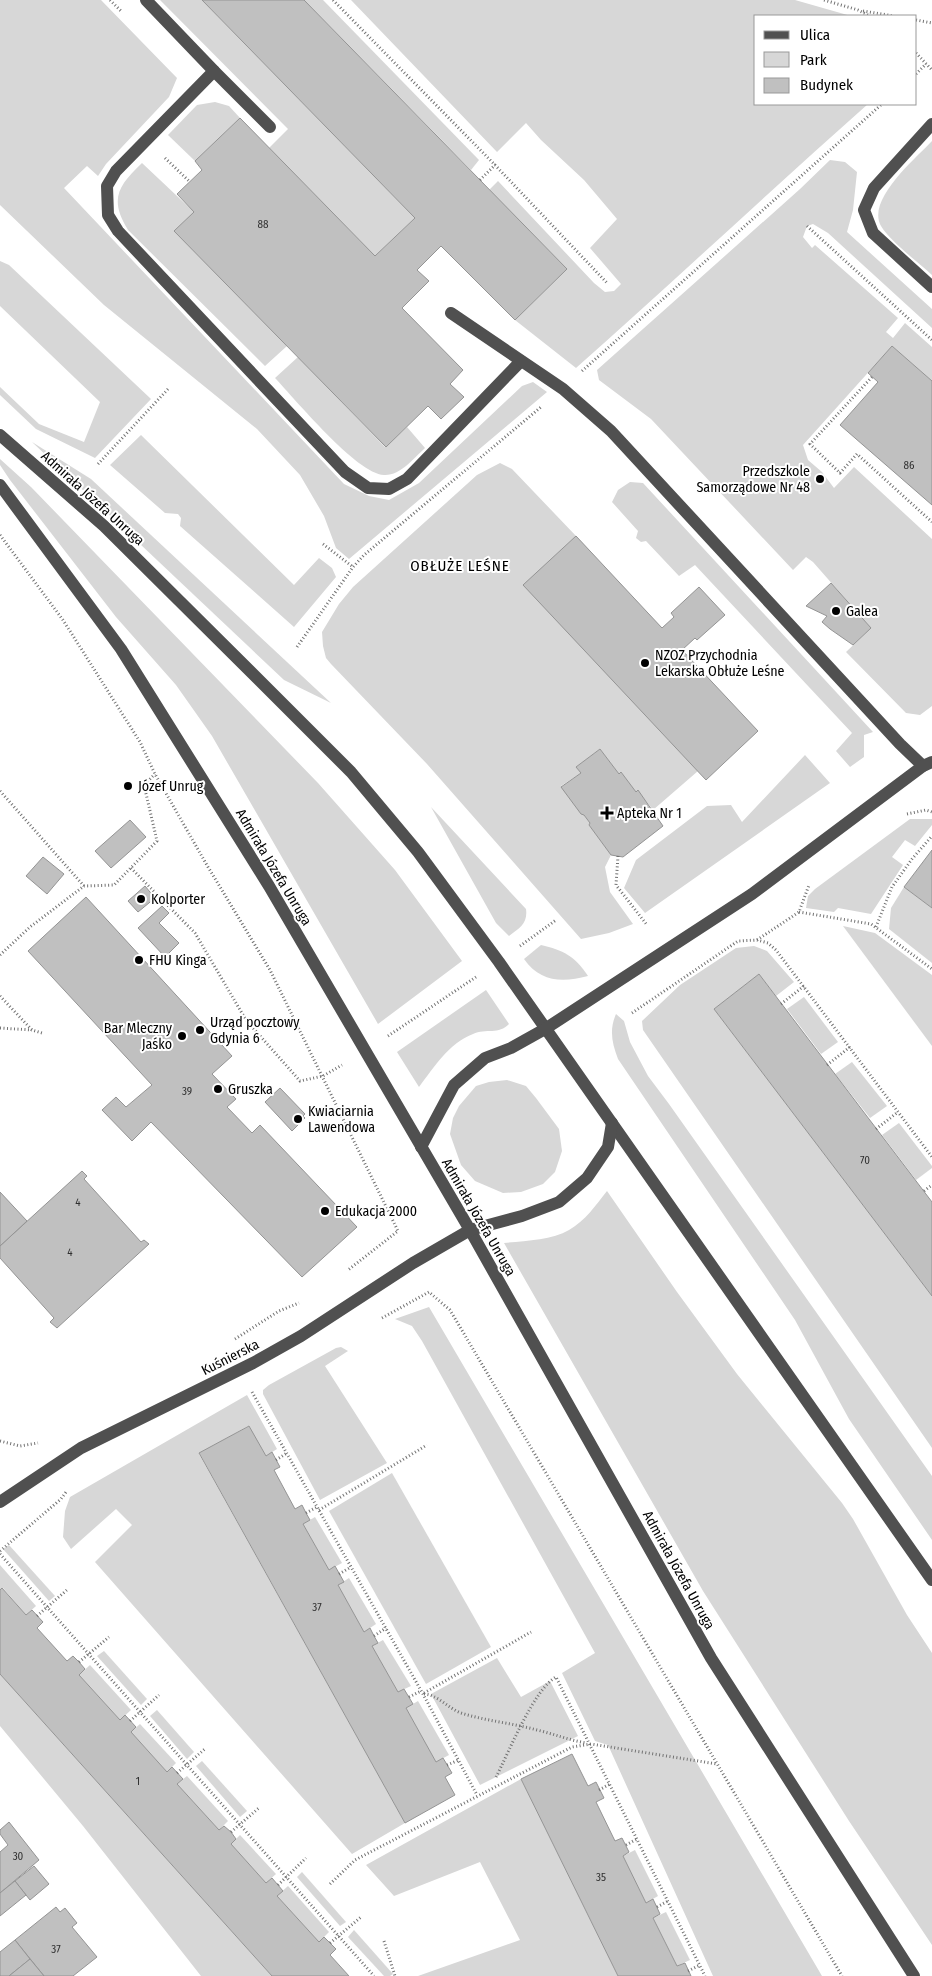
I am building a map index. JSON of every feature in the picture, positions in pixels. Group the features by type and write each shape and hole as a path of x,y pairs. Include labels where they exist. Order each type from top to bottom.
{"street":[{"path":"146,0 270,127"},
{"path":"214,71 116,171 107,186 108,215 118,231 345,472 368,488 389,489 407,479 521,361"},
{"path":"932,124 874,188 864,210 872,233 932,287"},
{"path":"421,1147 454,1085 485,1058 512,1048 545,1029 752,894 928,764 893,737 611,431 563,389 451,313"},
{"name":"Admirała Józefa Unruga","path":"0,435 104,526 351,772 418,852 499,962 932,1580"},
{"name":"Admirała Józefa Unruga","path":"0,485 121,649 264,878 470,1230 711,1658 914,1976"},
{"name":"Kuśnierska","path":"0,1502 81,1448 239,1370 301,1336 347,1304 470,1230 522,1216 559,1202 587,1178 598,1162 608,1146 612,1123"}],"path":[{"path":"333,0 495,164 608,284"},
{"path":"824,0 858,10 888,15"},
{"path":"858,10 868,15"},
{"path":"917,20 932,23"},
{"path":"917,54 932,70"},
{"path":"917,73 926,64"},
{"path":"297,647 353,567 372,549 563,389 881,105"},
{"path":"146,139 190,182"},
{"path":"480,180 495,164"},
{"path":"807,226 932,340"},
{"path":"872,377 810,444 840,473 857,454 932,522"},
{"path":"98,464 169,388"},
{"path":"1,537 63,620 140,742 155,774 270,970 398,1231 348,1270"},
{"path":"323,544 353,567"},
{"path":"0,955 30,927 84,886 114,885 157,841 144,785 155,774"},
{"path":"0,791 84,886"},
{"path":"900,819 908,813 926,810 932,812"},
{"path":"876,927 892,887 912,859 932,836"},
{"path":"618,856 616,886 647,925"},
{"path":"131,868 195,933 246,1020 300,1081 323,1076 366,1051 499,962 556,920"},
{"path":"757,940 798,912 810,884"},
{"path":"798,912 871,924 932,969"},
{"path":"632,1013 738,941 757,940 768,943 776,950 804,986 932,1157"},
{"path":"781,1004 804,986"},
{"path":"0,996 32,1030"},
{"path":"0,1028 32,1030 42,1034"},
{"path":"828,1065 850,1047"},
{"path":"876,1129 898,1112"},
{"path":"924,1191 932,1185"},
{"path":"429,1292 450,1310 842,1976"},
{"path":"228,1343 254,1329 279,1312 302,1301"},
{"path":"239,1370 422,1692 477,1795"},
{"path":"0,1441 20,1446 45,1442"},
{"path":"306,1513 318,1508 427,1445"},
{"path":"276,1460 287,1453"},
{"path":"0,1554 374,1976"},
{"path":"339,1574 351,1567"},
{"path":"37,1616 68,1589"},
{"path":"374,1636 386,1628"},
{"path":"409,1697 422,1692 531,1632"},
{"path":"79,1662 109,1637"},
{"path":"496,1777 538,1696 550,1681 556,1677 705,1976"},
{"path":"422,1692 431,1694 455,1711 474,1717 591,1744 718,1764"},
{"path":"130,1721 159,1694"},
{"path":"330,1884 355,1860 572,1747 591,1744"},
{"path":"177,1773 206,1748"},
{"path":"447,1766 459,1760"},
{"path":"600,1790 610,1784"},
{"path":"230,1832 260,1807"},
{"path":"626,1845 637,1839"},
{"path":"278,1885 306,1858"},
{"path":"657,1907 668,1901"},
{"path":"330,1943 361,1916"},
{"path":"384,1941 395,1976"},
{"path":"688,1971 700,1965"}],"green space":[{"path":"0,0 101,0 177,78 169,97 106,164 98,176 87,166 64,188 344,484 369,496 389,500 419,483 522,386 533,382 547,392 349,559 336,548 324,516 300,475 257,429 104,305 0,205"},
{"path":"160,0 202,0 415,218 375,256 269,148 288,129"},
{"path":"304,0 323,0 479,160 471,170"},
{"path":"351,0 795,0 848,15 754,15 754,105 867,105 576,368 515,320 567,269 489,190 498,181 594,283 605,292 614,291 621,284 590,248 617,219 584,180 541,140 526,123 497,152"},
{"path":"215,102 229,106 240,118 195,161 168,135 197,105"},
{"path":"932,141 932,275 885,232 878,216 880,204 886,192"},
{"name":"Przedszkole Samorządowe Nr 48","path":"830,160 845,162 857,172 853,210 847,232 932,309 932,328 828,233 813,224 807,226 803,237 812,248 815,245 898,318 886,332 893,338 905,323 932,347 932,381 892,346 803,445 808,460 822,472 834,488 854,467 932,539 932,706 920,715 906,713 846,652 871,628 813,562 806,557 793,570 651,419 599,380 597,370"},
{"path":"142,163 194,212 175,231 287,346 265,366 128,230 119,210 119,194 127,179"},
{"path":"0,261 9,265 151,399 95,458 36,429 0,395 0,387 39,424 84,442 100,402 0,306"},
{"path":"298,357 385,447 407,427 425,448 401,470 390,475 372,471 358,462 311,418 275,378"},
{"path":"141,435 294,585 319,558 332,568 336,577 294,627 180,526 181,518 178,514 165,513 110,465"},
{"path":"32,442 91,479 331,703 284,680"},
{"path":"0,459 31,487 318,783 395,870 462,961 378,1024 212,736 176,685 116,617 10,480 0,465"},
{"path":"500,463 512,469 576,536 524,585 698,771 653,810 621,772 619,774 600,749 576,767 581,773 561,786 581,814 590,823 589,825 611,855 605,867 610,892 633,924 609,933 581,939 427,764 331,664 326,658 323,646 322,632 339,604 353,587 477,475"},
{"path":"630,482 643,483 873,732 864,735 864,757 850,767 836,751 852,733 695,565 679,576 646,541 641,542 636,538 638,531 612,502 618,490"},
{"path":"805,755 830,783 645,913 624,888 636,860 707,806 731,805 742,822"},
{"path":"431,807 526,909 524,922 520,928 509,936 496,923"},
{"path":"910,819 932,819 932,825 915,846 905,840 892,857 903,865 871,914 838,908 834,912 806,908 808,896 815,889"},
{"path":"904,887 932,908 932,963 889,929 891,908"},
{"path":"843,926 875,933 932,975 932,1046"},
{"path":"541,945 568,955 578,963 588,976 561,980 552,979 537,972 524,959"},
{"path":"754,946 767,951 794,982 776,996 759,974 714,1009 932,1296 932,1448 643,1030 642,1021 680,985 736,948"},
{"path":"486,990 509,1024 501,1029 478,1032 464,1038 443,1056 419,1087 397,1052"},
{"path":"804,997 838,1042 821,1054 787,1009"},
{"path":"616,1014 624,1021 630,1042 648,1076 932,1476 932,1540 849,1419 795,1320 618,1059 612,1036"},
{"path":"852,1062 887,1106 870,1118 835,1074"},
{"path":"507,1080 526,1086 536,1098 559,1129 562,1151 555,1172 543,1184 521,1192 503,1193 475,1181 461,1165 450,1134 453,1118 459,1106 476,1086"},
{"path":"899,1123 932,1166 932,1168 916,1180 882,1135"},
{"path":"607,1191 737,1374 842,1503 907,1615 932,1653 932,1945 849,1821 703,1591 504,1243 546,1238 569,1230 585,1217"},
{"path":"429,1307 822,1976 713,1976 608,1745 595,1741 562,1673 595,1653 422,1341 412,1326 395,1319"},
{"path":"341,1347 348,1351 325,1366 387,1463 320,1500 263,1394 263,1390 336,1348"},
{"path":"247,1395 277,1449 266,1456 248,1426 199,1454 405,1823 352,1854 95,1562 132,1525 116,1509 71,1549 63,1537 65,1511 70,1497"},
{"path":"392,1473 491,1647 426,1684 329,1511"},
{"path":"315,1517 342,1563 329,1570 303,1524"},
{"path":"9,1545 55,1596 49,1601 3,1549"},
{"path":"0,1565 36,1606 26,1615 3,1588 0,1590"},
{"path":"349,1578 376,1624 364,1632 338,1585"},
{"path":"383,1640 411,1686 398,1692 372,1646"},
{"path":"104,1651 147,1699 141,1705 97,1656"},
{"path":"497,1658 521,1697 550,1681 578,1736 480,1785 431,1694"},
{"path":"90,1665 131,1710 120,1720 79,1675"},
{"path":"0,1674 272,1976 201,1976 83,1826 0,1726"},
{"path":"418,1701 449,1755 436,1762 406,1708"},
{"path":"157,1710 194,1752 187,1759 150,1716"},
{"path":"140,1724 176,1763 167,1772 131,1732"},
{"path":"202,1761 247,1811 240,1817 196,1766"},
{"path":"187,1776 228,1821 219,1830 177,1784"},
{"path":"521,1779 618,1976 418,1976 520,1940 480,1862 394,1896 366,1865"},
{"path":"240,1835 276,1874 266,1883 231,1844"},
{"path":"635,1850 658,1896 646,1903 623,1856"},
{"path":"302,1872 346,1922 340,1926 297,1877"},
{"path":"288,1886 329,1932 319,1942 277,1896"},
{"path":"666,1912 690,1960 677,1966 653,1918"},
{"path":"354,1930 393,1974 384,1976 348,1937"}],"building":[{"path":"202,0 304,0 567,269 515,320 441,246 417,270 429,281 402,308 463,370 450,384 464,397 441,419 428,406 386,447 174,231 194,212 177,194 202,170 195,161 240,118 375,256 415,218"},
{"path":"892,346 932,381 932,505 840,425 878,382 868,373"},
{"name":"NZOZ Przychodnia Lekarska Obłuże Leśne","path":"576,536 662,628 674,617 671,613 699,587 725,615 697,640 695,638 682,650 758,731 706,780 523,585"},
{"name":"Galea","path":"831,583 871,628 853,645 822,622 827,616 806,606"},
{"path":"600,749 619,774 621,772 636,792 638,790 663,826 623,857 611,855 589,825 590,823 561,787 581,773 576,767"},
{"path":"130,820 146,837 111,868 95,851"},
{"path":"932,850 932,908 904,887"},
{"path":"43,857 64,874 47,894 26,876"},
{"name":"Kolporter","path":"145,886 155,898 138,912 128,901"},
{"path":"86,897 232,1056 212,1074 236,1099 227,1107 252,1133 260,1125 357,1227 302,1277 151,1122 132,1141 102,1110 116,1097 126,1107 152,1085 28,951"},
{"path":"162,906 169,913 159,923 179,943 165,957 138,928"},
{"path":"759,974 932,1202 932,1296 714,1009"},
{"path":"280,1088 305,1114 303,1116 305,1118 292,1131 265,1102"},
{"path":"82,1171 87,1176 84,1179 141,1242 144,1240 149,1244 57,1328 50,1322 54,1318 0,1258 0,1246"},
{"path":"0,1192 27,1221 0,1246"},
{"path":"249,1426 266,1456 272,1452 280,1467 274,1470 295,1509 302,1505 310,1520 303,1524 329,1570 335,1566 344,1582 338,1585 364,1632 370,1628 378,1643 372,1646 398,1692 404,1689 413,1704 406,1708 436,1762 443,1758 452,1773 445,1777 455,1795 405,1823 199,1453"},
{"path":"2,1588 26,1615 32,1610 43,1622 37,1628 67,1661 73,1656 79,1662 85,1669 79,1675 120,1720 125,1715 136,1727 131,1732 167,1772 172,1767 183,1779 177,1784 219,1830 224,1826 231,1832 236,1839 231,1844 266,1883 272,1878 283,1891 277,1896 319,1942 324,1937 336,1949 330,1955 349,1976 272,1976 0,1674 0,1590"},
{"path":"572,1754 588,1786 596,1782 604,1798 596,1802 615,1841 622,1838 629,1852 623,1856 646,1903 653,1899 660,1914 653,1918 677,1966 685,1963 691,1976 618,1976 521,1779"},
{"path":"9,1822 39,1860 0,1893 0,1852 8,1845 0,1834 0,1830"},
{"path":"34,1866 49,1884 30,1900 15,1881"},
{"path":"15,1881 26,1895 0,1916 0,1893"},
{"path":"56,1907 60,1912 65,1908 77,1923 72,1927 97,1957 73,1976 44,1976 15,1940"},
{"path":"15,1940 30,1959 9,1976 0,1976 0,1952"},
{"path":"30,1959 44,1976 9,1976"}],"place":[{"name":"Przedszkole Samorządowe Nr 48","path":"820,479"},
{"name":"Galea","path":"836,611"},
{"name":"NZOZ Przychodnia Lekarska Obłuże Leśne","path":"645,663"},
{"name":"Józef Unrug","path":"128,786"},
{"name":"Apteka Nr 1","path":"607,813"},
{"name":"Kolporter","path":"141,899"},
{"name":"FHU Kinga","path":"139,960"},
{"name":"Urząd pocztowy Gdynia 6","path":"200,1030"},
{"name":"Bar Mleczny Jaśko","path":"182,1036"},
{"name":"Gruszka","path":"218,1089"},
{"name":"Kwiaciarnia Lawendowa","path":"298,1119"},
{"name":"Edukacja 2000","path":"325,1211"}],"district":[{"name":"OBŁUŻE LEŚNE","path":"460,566"}]}
